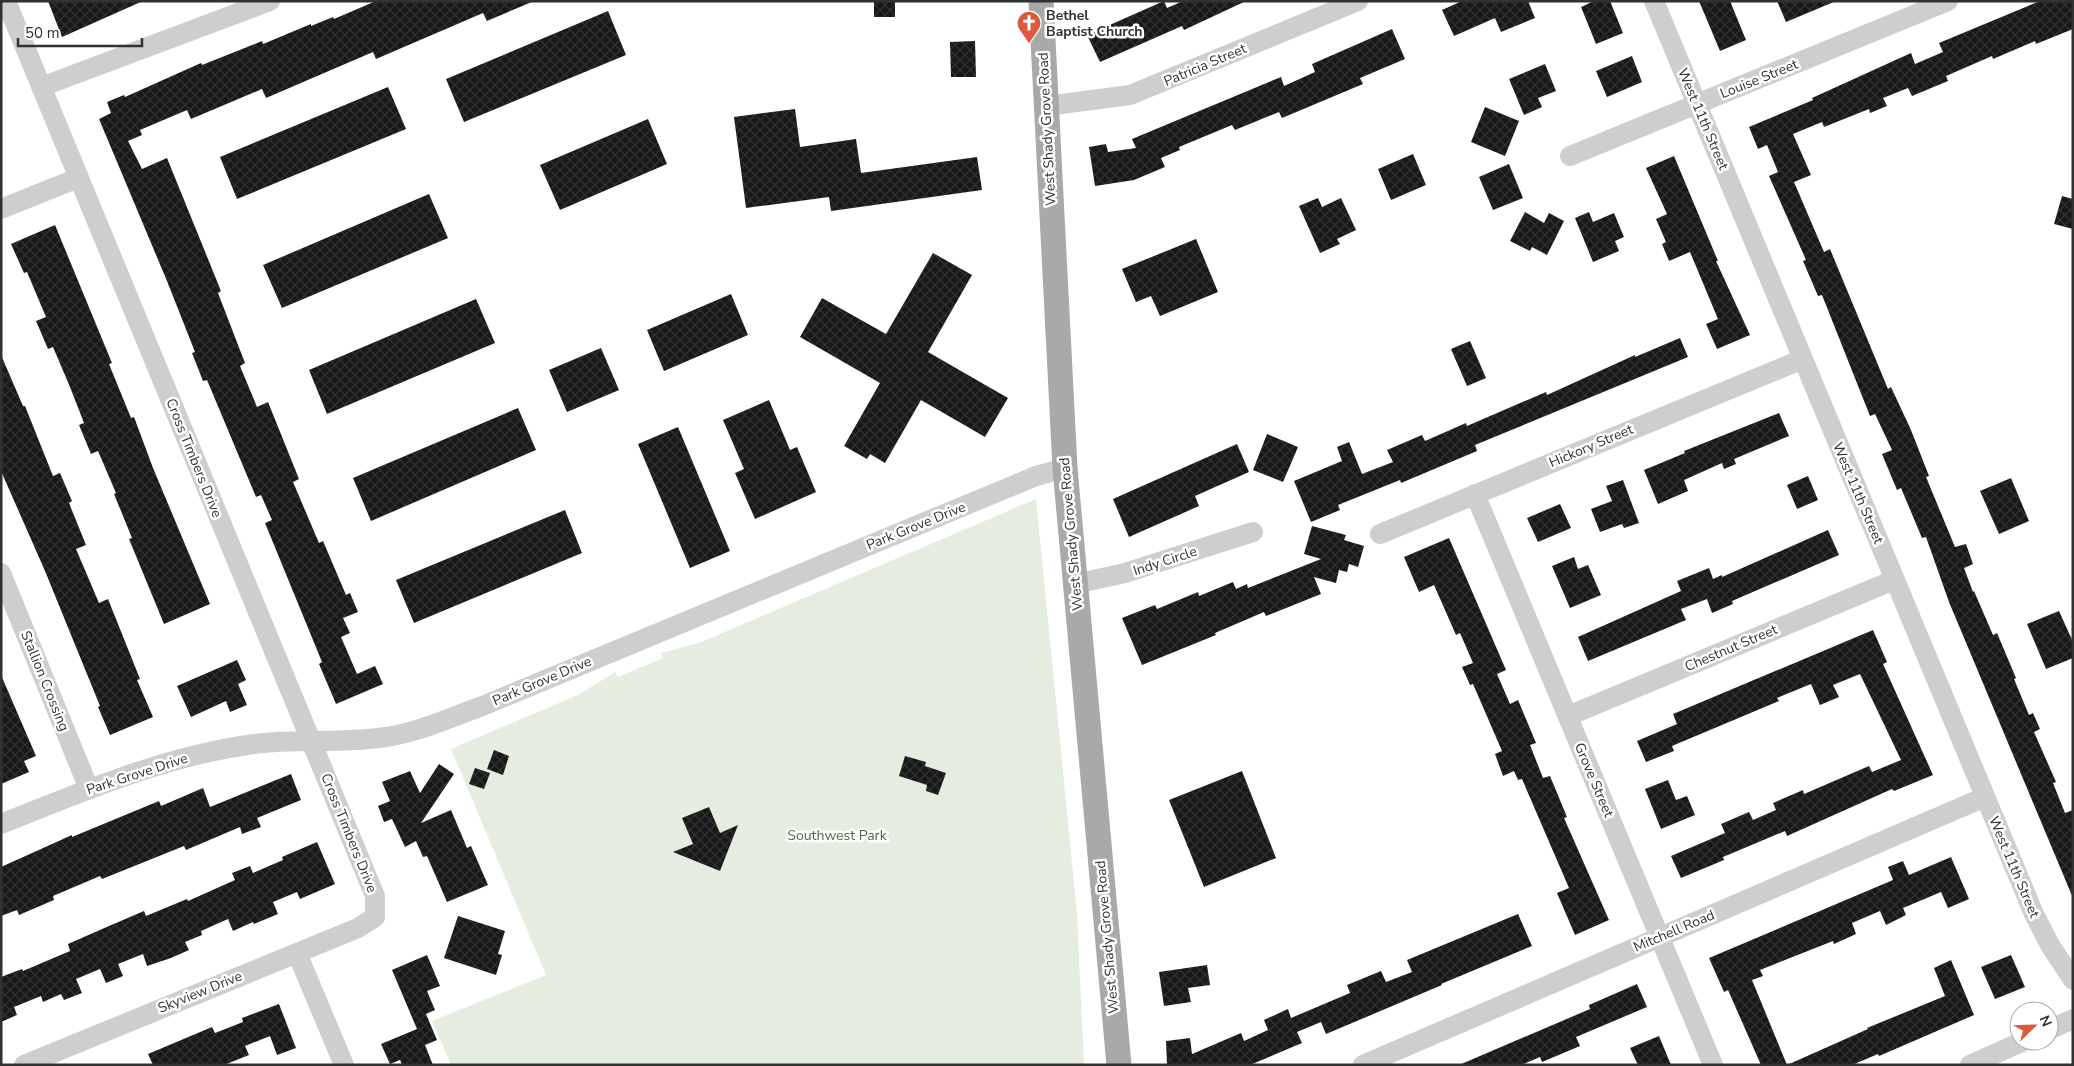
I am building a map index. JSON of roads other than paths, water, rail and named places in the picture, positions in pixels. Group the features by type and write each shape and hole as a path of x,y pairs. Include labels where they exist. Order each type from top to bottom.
{"main road":[{"name":"West Shady Grove Road","path":"1041,1 1065,468 1118,1065"}],"street":[{"name":"Cross Timbers Drive","path":"6,1 375,896 376,917"},
{"path":"41,87 270,1"},
{"name":"Patricia Street","path":"1046,106 1130,95 1358,1"},
{"name":"West 11th Street","path":"1654,1 2034,914 2050,945 2073,980"},
{"name":"Louise Street","path":"1570,156 1948,1"},
{"path":"1,209 78,178"},
{"name":"Hickory Street","path":"1380,534 1803,359"},
{"name":"Park Grove Drive","path":"1,824 89,789 159,764 194,755 255,744 387,737 423,728 480,707 1028,479 1065,468"},
{"name":"Grove Street","path":"1476,494 1712,1065"},
{"name":"Indy Circle","path":"1075,584 1125,573 1253,532"},
{"name":"Stallion Crossing","path":"1,573 89,789"},
{"name":"Chestnut Street","path":"1568,716 1894,580"},
{"name":"Mitchell Road","path":"1363,1065 1985,797"},
{"name":"Skyview Drive","path":"24,1065 358,928 376,917"},
{"path":"297,953 344,1065"},
{"path":"2059,1025 2073,1019"},
{"path":"1970,1065 2009,1048"}],"place":[{"name":"Bethel Baptist Church","path":"1029,44"}],"park label":[{"name":"Southwest Park","path":"837,835"}]}
